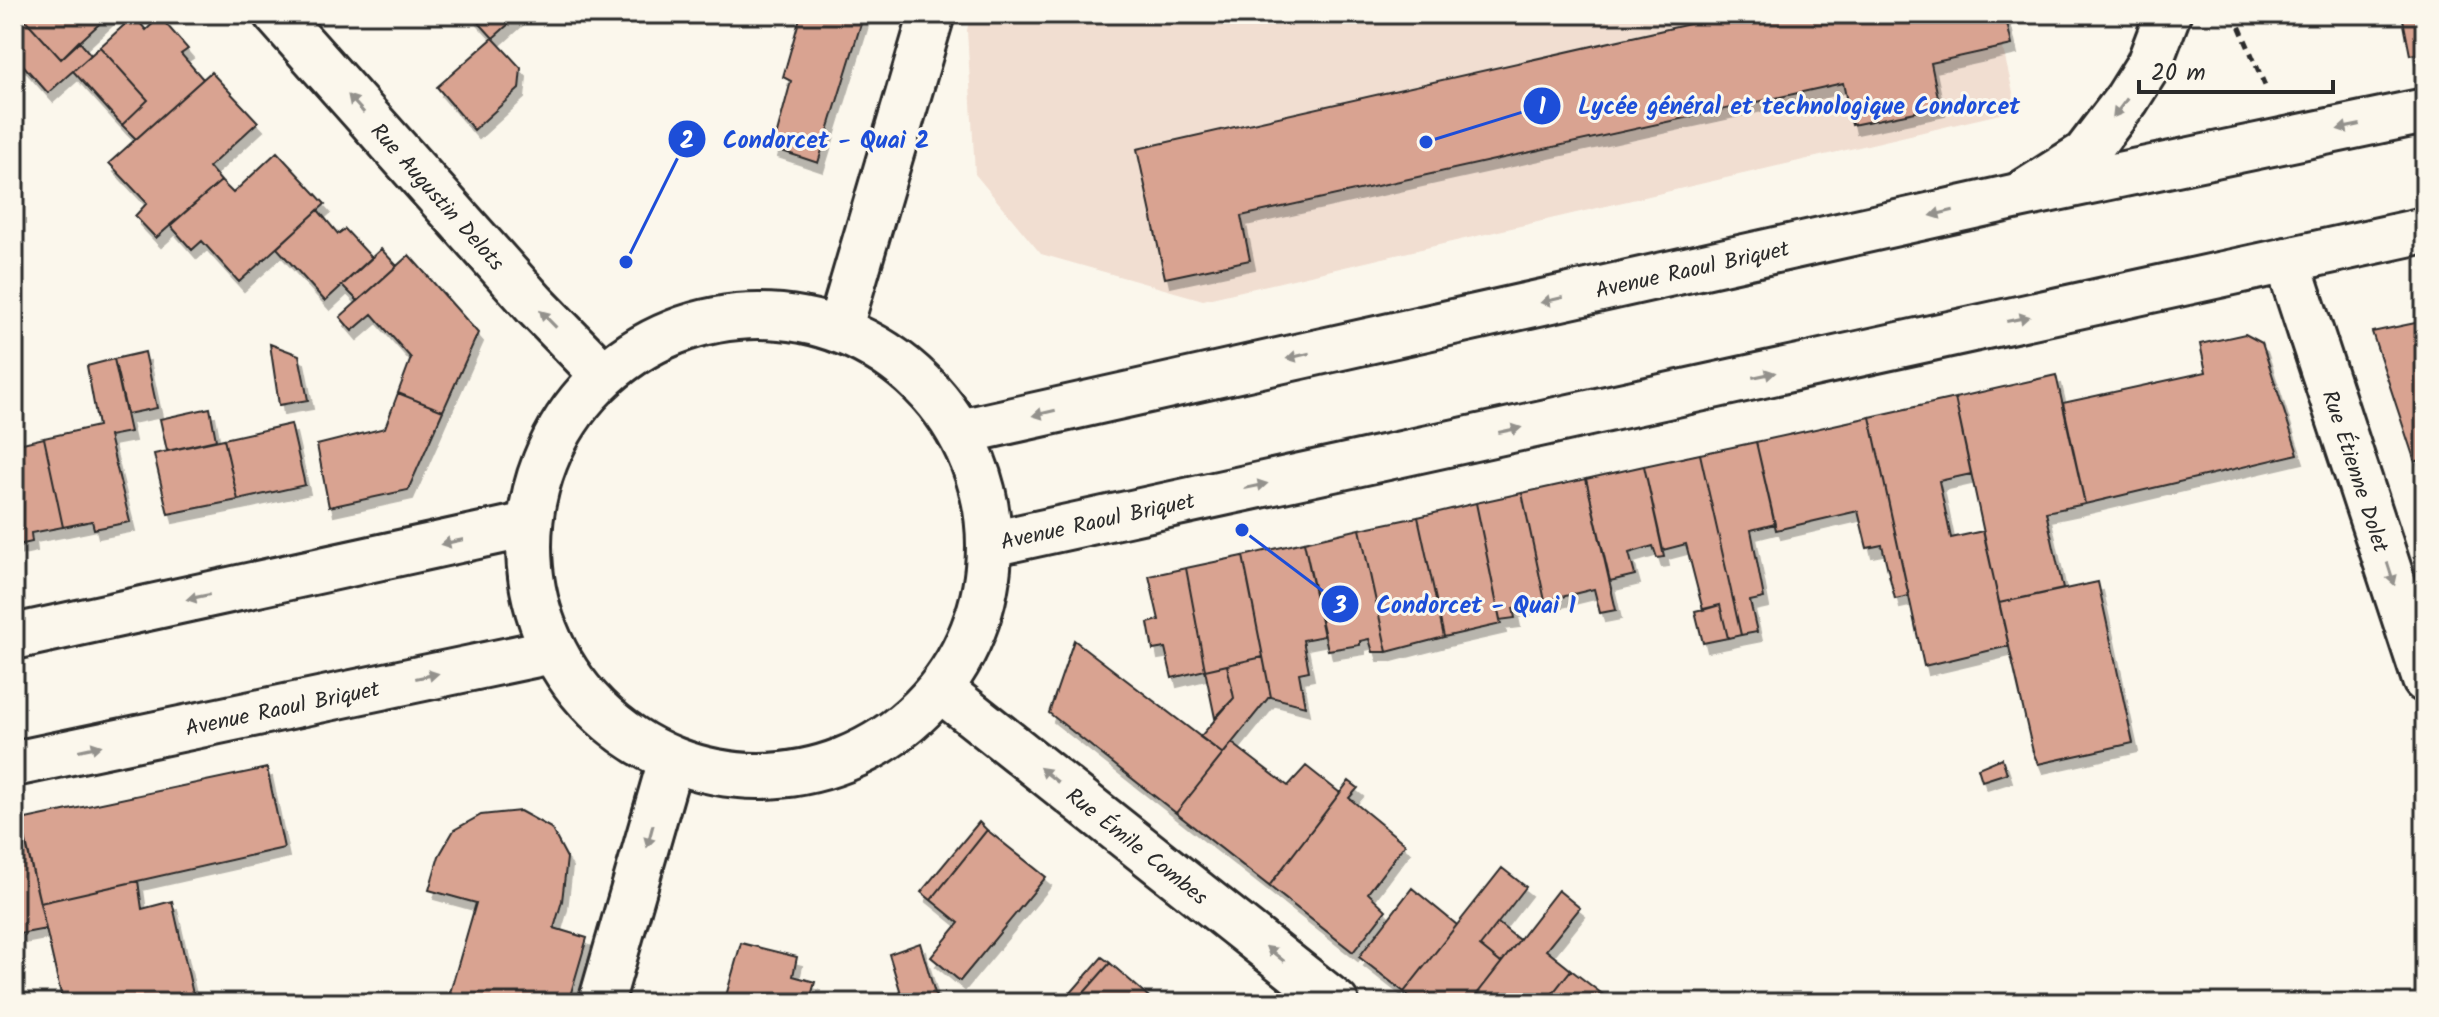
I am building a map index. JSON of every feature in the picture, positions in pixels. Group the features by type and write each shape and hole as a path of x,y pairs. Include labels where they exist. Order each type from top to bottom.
{"main road":[{"name":"Rue Augustin Delots","path":"276,14 534,304 603,375"},
{"path":"839,330 932,14"},
{"path":"2018,196 2085,154 2149,64 2168,14"},
{"name":"Avenue Raoul Briquet","path":"960,432 2018,196 2425,111"},
{"name":"Avenue Raoul Briquet","path":"990,544 2425,230"},
{"name":"Rue Étienne Dolet","path":"2287,260 2425,680"},
{"path":"777,316 839,330 887,354 928,388 960,432 977,467 984,492 990,544 984,596 968,646 940,689 898,731 846,760 788,775 729,775 671,760 623,734 582,696 552,651 536,611 531,582 528,525 540,469 566,419 603,375 655,339 715,319 777,316"},
{"path":"14,637 528,525"},
{"name":"Avenue Raoul Briquet","path":"14,764 552,651"},
{"name":"Rue Émile Combes","path":"940,689 1336,1003"},
{"path":"601,1003 671,760"}],"shaded area":[{"path":"971,14 1995,14 2017,110 1203,300 1041,254 975,174 967,30"}],"building":[{"path":"14,14 20,14 61,59 79,41 91,55 48,93 14,55"},
{"path":"20,14 110,14 61,59"},
{"path":"471,14 520,14 493,38"},
{"path":"801,14 864,14 818,163 773,148 791,81 783,77"},
{"path":"1701,14 2005,14 2012,45 1931,63 1940,107 1852,125 1843,83 1241,216 1250,260 1165,278 1137,149 1703,21"},
{"path":"2402,14 2425,14 2425,52 2410,55"},
{"path":"134,16 146,30 160,17 188,49 181,54 203,79 136,139 122,125 148,100 100,47"},
{"path":"493,38 521,68 519,89 474,130 437,87"},
{"path":"100,47 148,100 122,125 73,71"},
{"path":"211,72 258,122 209,167 221,181 156,238 135,216 147,203 109,163"},
{"path":"277,152 325,204 239,282 202,241 192,250 170,225 221,181 233,193"},
{"path":"318,210 338,234 345,229 372,258 325,301 277,248"},
{"path":"381,249 397,266 358,301 342,285"},
{"path":"409,255 478,333 443,411 398,393 411,358 372,314 352,331 340,317"},
{"path":"2425,321 2425,458 2415,462 2372,332"},
{"path":"2245,334 2262,343 2298,454 2085,504 2063,403 2206,372 2200,344"},
{"path":"270,344 299,355 308,400 279,405"},
{"path":"145,352 157,408 127,414 114,359"},
{"path":"114,359 130,432 109,436 130,522 94,529 92,521 63,527 44,438 98,426 87,366"},
{"path":"2056,375 2085,504 2046,512 2063,589 1999,603 1955,398"},
{"path":"398,393 443,411 408,490 329,507 317,445 385,428"},
{"path":"1955,398 1971,474 1939,481 1951,538 1983,531 2009,646 1924,666 1870,417"},
{"path":"210,408 216,440 167,451 160,419"},
{"path":"1870,417 1909,596 1895,599 1882,545 1867,548 1858,511 1776,530 1756,442"},
{"path":"291,424 305,485 238,500 224,439"},
{"path":"44,438 63,527 31,533 32,542 14,546 14,445"},
{"path":"224,439 238,500 168,514 154,454"},
{"path":"1756,442 1775,524 1751,530 1764,598 1750,601 1757,632 1741,635 1700,454"},
{"path":"1700,454 1741,635 1728,638 1720,605 1703,610 1686,544 1663,550 1644,466"},
{"path":"1644,466 1664,557 1657,558 1653,546 1629,553 1635,575 1610,581 1586,479"},
{"path":"1586,479 1616,610 1600,613 1594,589 1545,601 1522,493"},
{"path":"1522,493 1545,601 1513,608 1515,618 1500,620 1476,503"},
{"path":"1476,503 1501,624 1444,637 1418,517"},
{"path":"1418,517 1444,637 1387,652 1360,529"},
{"path":"1360,529 1387,652 1373,652 1369,639 1360,641 1360,645 1328,650 1304,542"},
{"path":"1304,542 1324,636 1303,640 1309,671 1299,673 1305,706 1271,697 1243,556"},
{"path":"1243,556 1263,657 1205,670 1186,568"},
{"path":"1186,568 1205,670 1172,678 1165,648 1153,650 1148,623 1159,620 1149,576"},
{"path":"2098,582 2133,743 2038,764 1999,603"},
{"path":"1720,605 1728,638 1703,643 1695,611"},
{"path":"1074,640 1223,754 1176,813 1049,713"},
{"path":"1263,657 1271,697 1223,754 1200,737 1234,698 1227,665"},
{"path":"1227,665 1234,698 1215,718 1205,670"},
{"path":"1232,743 1288,786 1306,766 1340,793 1269,886 1176,813"},
{"path":"2002,758 2007,773 1982,781 1978,768"},
{"path":"267,768 284,848 40,903 21,820"},
{"path":"1349,781 1358,788 1349,798 1405,844 1368,893 1386,910 1353,952 1269,886"},
{"path":"520,811 551,828 567,858 562,901 554,928 587,938 568,1003 447,1003 476,903 429,890 439,856 454,830 481,815"},
{"path":"979,822 987,830 931,900 921,892"},
{"path":"987,830 1046,877 960,981 931,957 959,923 931,900"},
{"path":"26,844 46,929 14,935 14,846"},
{"path":"1502,868 1526,887 1480,946 1501,963 1470,1003 1418,1003 1404,992"},
{"path":"138,881 142,909 172,901 195,1003 63,1003 40,903"},
{"path":"1412,888 1457,925 1404,992 1359,957"},
{"path":"1558,890 1580,908 1546,950 1571,970 1545,1003 1470,1003"},
{"path":"1498,923 1519,940 1501,963 1480,946"},
{"path":"741,943 797,957 793,976 815,982 809,1003 724,1003"},
{"path":"920,943 937,1000 904,1003 889,954"},
{"path":"1102,957 1110,963 1075,1003 1062,1003"},
{"path":"1110,963 1156,1003 1075,1003"},
{"path":"1571,970 1614,1003 1545,1003"}],"place":[{"name":"Lycée général et technologique Condorcet","path":"1426,142"},
{"name":"Condorcet - Quai 2","path":"626,262"},
{"name":"Condorcet - Quai 1","path":"1242,530"}]}
